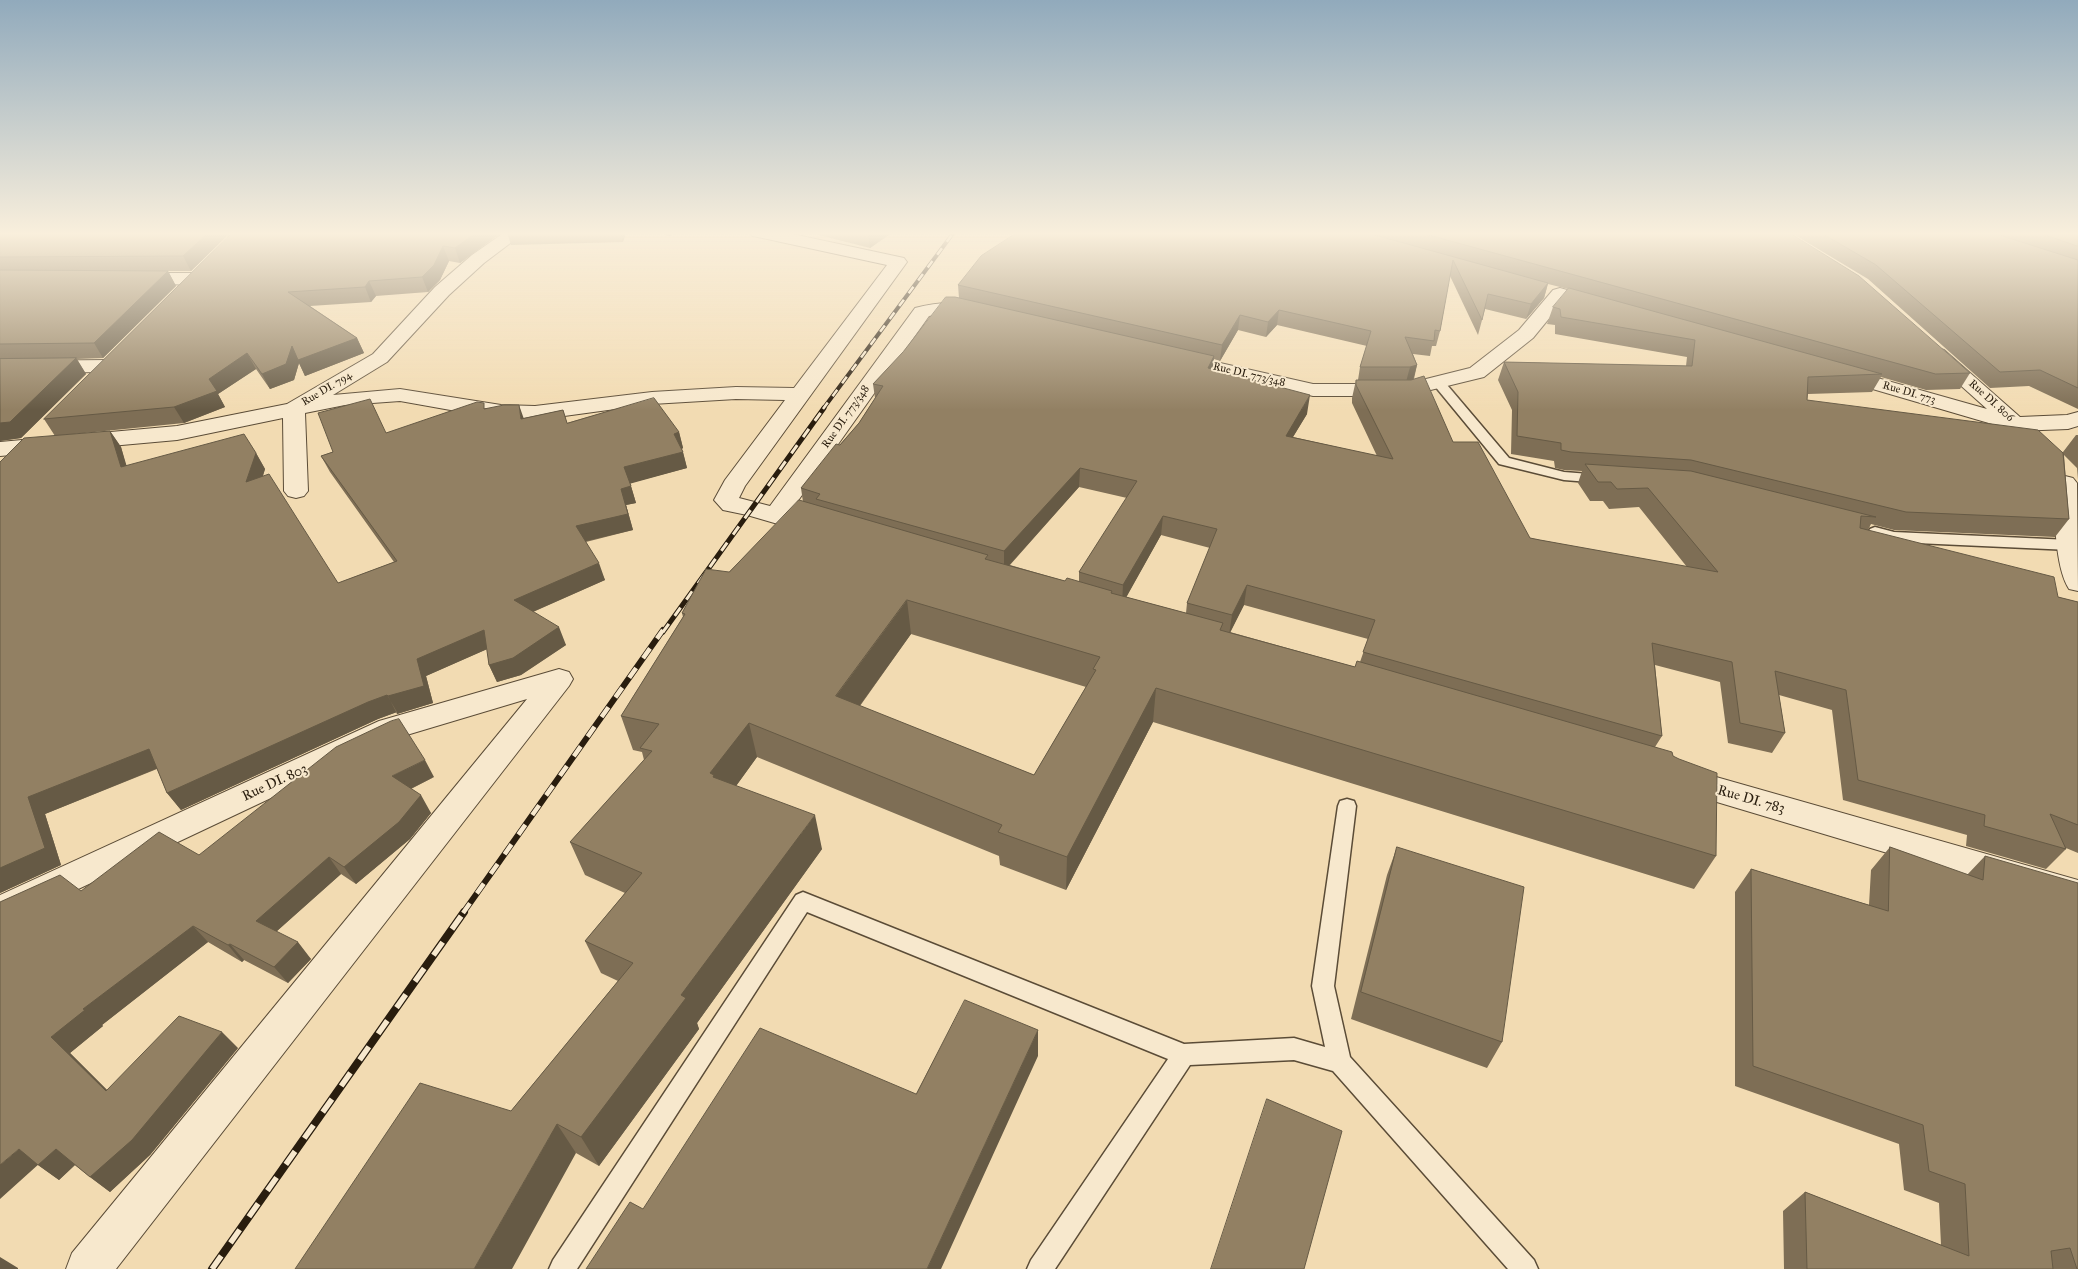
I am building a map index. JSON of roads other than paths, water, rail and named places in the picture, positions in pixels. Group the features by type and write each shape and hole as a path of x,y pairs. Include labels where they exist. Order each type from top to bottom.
{"street":[{"path":"176,299 184,291"},
{"name":"Rue DI. 794","path":"3,458 27,446 177,433 294,409 380,358 442,291"},
{"path":"843,535 776,515 732,505 726,500 733,485 877,291"},
{"name":"Rue DI. 773/348","path":"1156,354 1312,390 1406,390 1477,373 1526,334 1560,294"},
{"name":"Rue DI. 773/348","path":"776,515 922,312 956,307 994,316"},
{"name":"Rue DI. 806","path":"1919,338 2036,442"},
{"path":"0,367 116,359 88,386"},
{"name":"Rue DI. 773","path":"1826,370 2016,424 2068,422 2078,419"},
{"path":"296,492 294,409 345,399 400,396 501,412 535,413 652,398 736,393 801,394"},
{"path":"27,446 48,426"},
{"path":"2057,461 2064,468 2070,545 2078,584"},
{"name":"Rue DI. 803","path":"0,911 390,729 559,679 88,1269"},
{"name":"Rue DI. 783","path":"1657,772 2078,895"}],"lane":[{"path":"1438,382 1504,462 1564,476 1613,479"},
{"path":"1865,530 1894,537 2070,545"},
{"path":"1347,806 1323,986 1340,1062 1525,1269"},
{"path":"562,1269 803,901 1184,1055 1294,1049 1340,1062"},
{"path":"1040,1269 1184,1055"}],"railway":[{"path":"823,409 910,291"},
{"path":"663,632 824,408"},
{"path":"463,913 663,630"},
{"path":"212,1269 464,912"}]}
